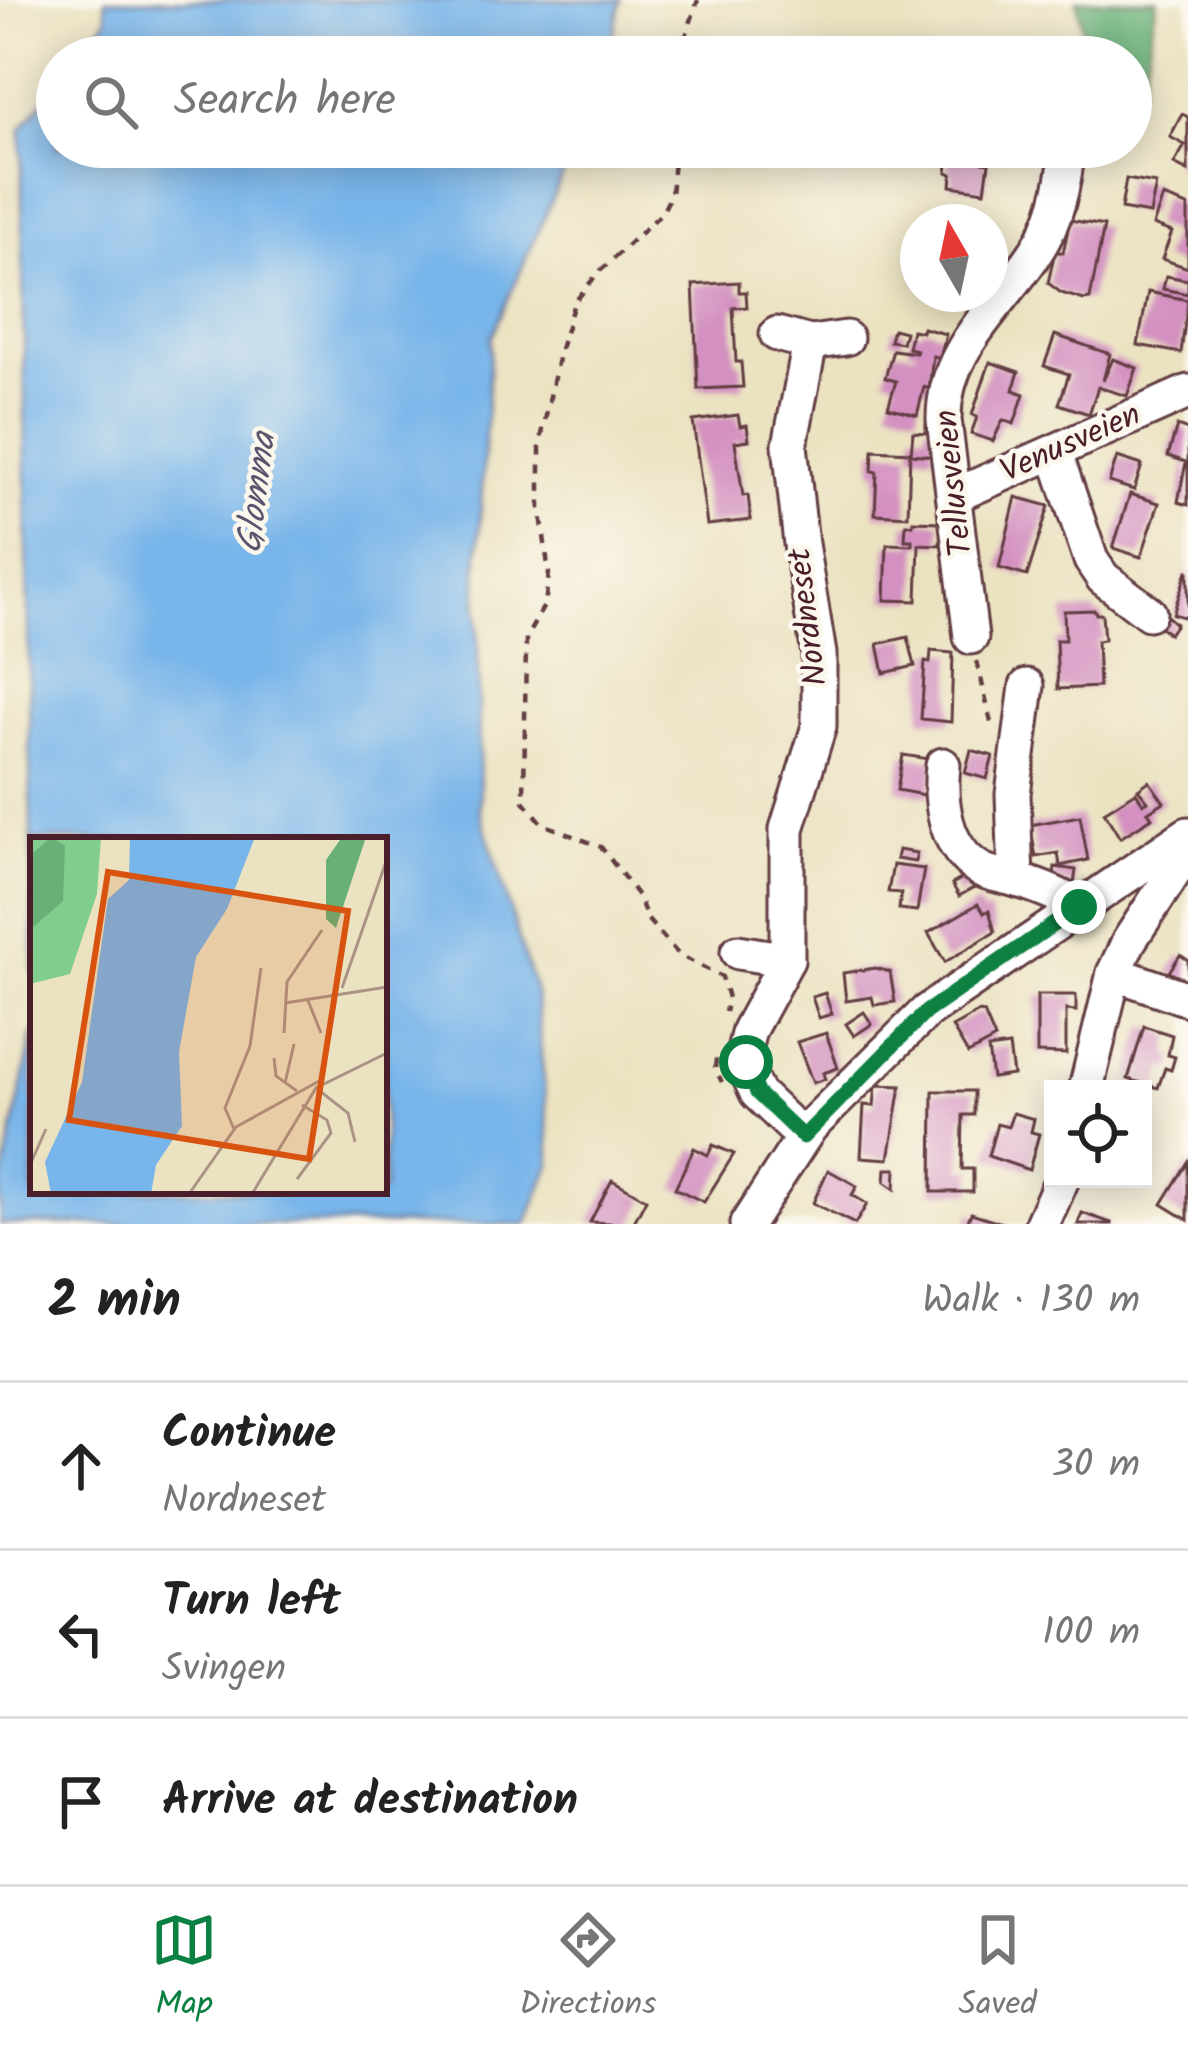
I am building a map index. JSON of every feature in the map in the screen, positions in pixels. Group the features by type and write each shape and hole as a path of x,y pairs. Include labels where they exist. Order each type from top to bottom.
{"street":[{"name":"Tellusveien","path":"971,638 944,420 949,376 963,346 1052,223 1064,168"},
{"path":"777,334 810,343 846,338"},
{"name":"Nordneset","path":"803,1137 757,1093 746,1062 749,1030 787,960 788,830 819,725 819,655 800,544 790,445 810,343"},
{"name":"Venusveien","path":"955,496 1188,392"},
{"path":"1054,453 1090,560 1103,578 1149,613"},
{"path":"1016,880 1012,794 1027,686"},
{"path":"943,765 940,796 953,841 981,870 1085,903 1129,941"},
{"path":"747,1224 803,1137 926,1012 1188,834"},
{"path":"1088,1080 1114,973 1129,941 1182,872"},
{"path":"738,952 787,960"},
{"path":"1114,973 1188,999"},
{"path":"1042,1224 1058,1188"}],"path":[{"path":"686,36 698,0"},
{"path":"673,168 671,195 662,213 598,273 574,303 560,349 540,444 540,507 549,574 545,604 526,638 524,801 543,824 601,847 639,897 647,919 679,956 722,977 728,998 722,1025"},
{"path":"971,638 995,739"},
{"path":"718,1047 715,1069 725,1088"}],"green space":[{"path":"1077,0 1157,0 1151,36 1083,36"}],"water":[{"path":"105,0 621,0 613,36 94,36 107,19"},
{"name":"Glomma","path":"36,110 36,168 566,168 491,338 477,572 480,811 536,995 551,1163 527,1224 0,1224 0,1194 30,1047 30,1194 387,1194 387,837 31,837 21,129"}],"building":[{"path":"1182,114 1188,117 1188,171 1174,164 1185,145 1170,137"},
{"path":"948,168 988,168 985,191 951,186 952,174"},
{"path":"1126,179 1156,184 1150,214 1121,209"},
{"path":"1163,197 1188,206 1188,268 1162,259 1172,232 1153,225"},
{"path":"1070,220 1104,226 1090,299 1061,293 1048,283 1055,251 1063,253"},
{"path":"1166,276 1188,280 1188,294 1163,289"},
{"path":"739,282 739,292 746,292 747,307 733,308 736,362 741,362 743,387 698,389 693,285"},
{"path":"1148,292 1188,300 1181,353 1138,345"},
{"path":"923,328 946,334 940,358 933,356 929,389 924,387 917,415 888,407 896,381 885,378 893,350 916,353 908,348 912,330 922,332"},
{"path":"893,329 905,332 902,343 890,341"},
{"path":"1055,335 1110,354 1103,381 1113,359 1137,368 1127,396 1098,387 1089,414 1059,404 1069,374 1044,366"},
{"path":"990,362 1019,372 1013,390 1024,394 1014,424 1003,420 993,441 971,434 977,417 972,415"},
{"path":"738,415 740,426 747,425 749,440 735,442 751,520 707,525 693,421"},
{"path":"926,425 933,426 933,456 911,454 913,432 926,433"},
{"path":"1177,426 1188,430 1188,505 1178,502 1186,462 1168,456"},
{"path":"873,450 910,452 908,516 875,514"},
{"path":"1117,457 1142,465 1134,490 1109,482"},
{"path":"1130,494 1159,503 1141,557 1113,548"},
{"path":"1016,497 1049,506 1027,576 999,568"},
{"path":"913,521 941,522 940,545 919,544 917,601 885,600 887,544 912,545 912,540 905,540 906,524 913,525"},
{"path":"1188,571 1188,618 1173,614"},
{"path":"1160,610 1176,624 1169,634 1152,620"},
{"path":"1064,611 1102,614 1104,640 1097,641 1099,687 1058,689 1056,640 1065,640"},
{"path":"908,637 915,666 884,673 878,644"},
{"path":"931,651 953,653 951,722 921,719 925,662 930,663"},
{"path":"971,750 993,756 987,779 965,773"},
{"path":"903,755 935,760 929,796 897,790"},
{"path":"1149,781 1164,802 1148,812 1152,818 1120,838 1104,812 1136,792 1143,804 1148,801 1138,789"},
{"path":"1080,816 1088,860 1060,866 1058,853 1036,857 1030,825"},
{"path":"898,850 917,853 915,862 896,859"},
{"path":"893,865 924,869 917,911 899,909 901,893 888,892"},
{"path":"1055,867 1076,870 1074,885 1053,881"},
{"path":"970,874 977,886 959,896 952,884"},
{"path":"978,904 984,913 989,910 995,932 945,962 928,933"},
{"path":"1180,955 1188,960 1188,983 1169,972"},
{"path":"875,968 890,972 895,1002 874,1005 872,997 846,1001 843,973"},
{"path":"825,993 832,1014 819,1018 812,997"},
{"path":"1037,995 1076,995 1076,1011 1066,1010 1066,1054 1037,1053"},
{"path":"864,1012 872,1024 854,1036 846,1024"},
{"path":"984,1013 995,1039 968,1054 952,1027"},
{"path":"1144,1026 1172,1035 1168,1055 1175,1057 1158,1088 1152,1086 1152,1080 1128,1079"},
{"path":"826,1033 838,1068 813,1083 797,1042"},
{"path":"1009,1046 1013,1075 992,1078 988,1049"},
{"path":"876,1085 901,1086 889,1159 861,1157 864,1105 874,1106"},
{"path":"933,1091 974,1091 974,1115 963,1115 962,1169 973,1169 973,1192 932,1192"},
{"path":"1013,1113 1034,1119 1031,1132 1039,1134 1029,1170 988,1156 997,1124 1008,1127"},
{"path":"713,1145 734,1154 704,1202 675,1188 694,1148 708,1155"},
{"path":"1188,1162 1188,1220 1162,1204"},
{"path":"886,1169 896,1169 895,1189 885,1182"},
{"path":"828,1170 857,1186 852,1195 867,1204 855,1224 813,1203"},
{"path":"612,1180 646,1199 633,1224 590,1222"},
{"path":"971,1213 1003,1223 1003,1224 967,1224"},
{"path":"1082,1213 1112,1223 1112,1224 1078,1224"}],"route":[{"path":"746,1062 757,1093 803,1137 926,1012 1079,907"}]}
